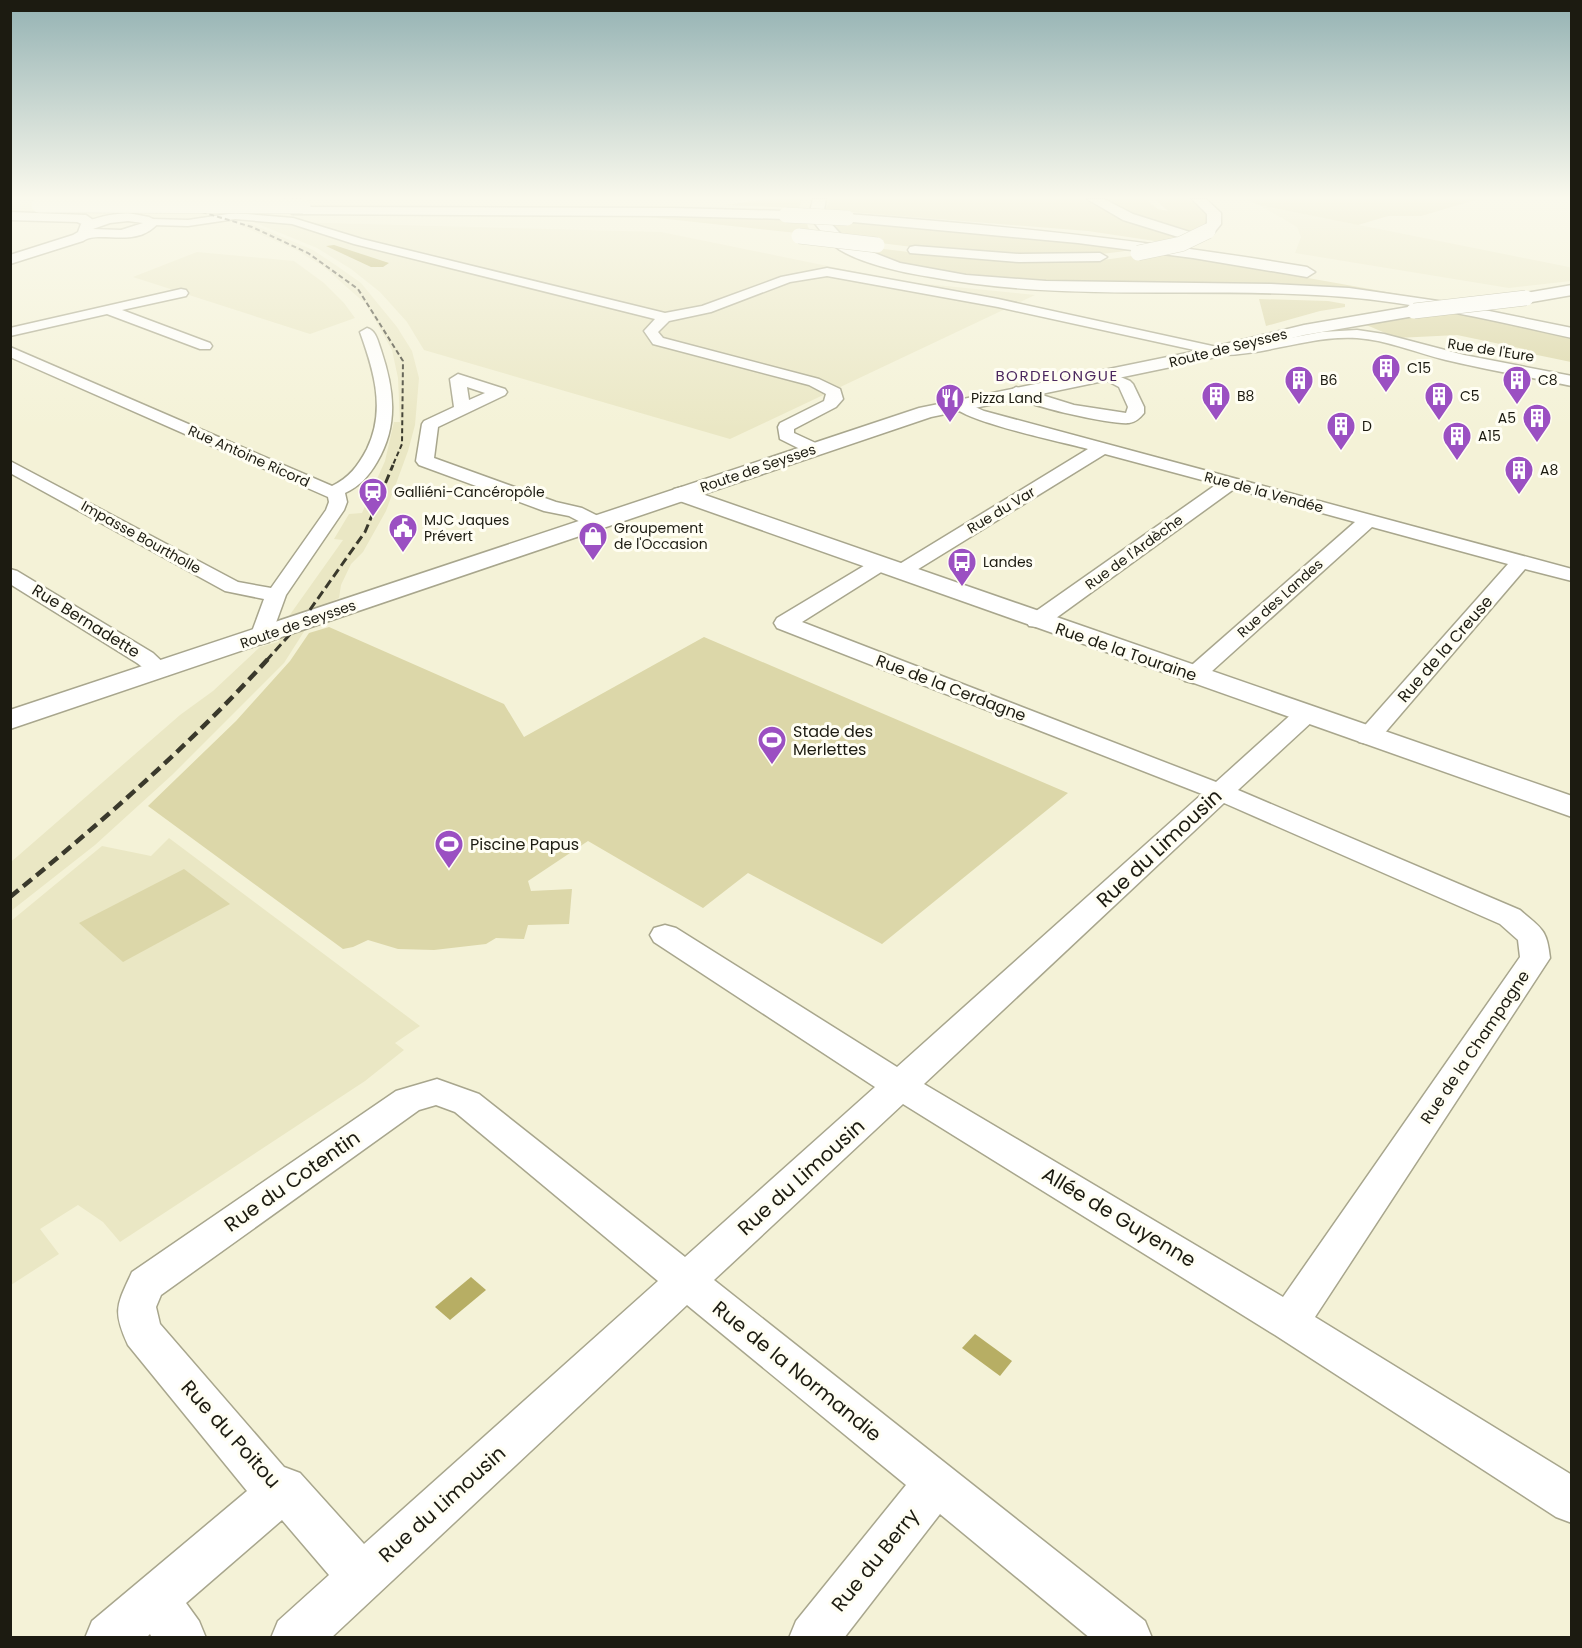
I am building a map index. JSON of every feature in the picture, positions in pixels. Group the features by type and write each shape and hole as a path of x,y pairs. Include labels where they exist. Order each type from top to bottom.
{"main road":[{"path":"951,276 1055,287 1276,288 1357,293 1435,303 1572,333"},
{"path":"1323,276 1381,286 1572,328"},
{"path":"1390,282 1572,320"},
{"name":"Route de Seysses","path":"10,720 261,637 888,423 958,404 1195,357 1303,330 1346,326 1414,311 1572,291"},
{"name":"Rue de la Touraine","path":"682,494 1193,676 1572,807"}],"street":[{"path":"497,276 665,317 689,314 793,276"},
{"path":"849,276 998,303 1217,351"},
{"path":"10,333 181,293"},
{"path":"109,310 205,346"},
{"path":"665,317 651,332 658,341 814,382 834,392 835,399 830,404 786,427 786,435 814,449"},
{"path":"1346,326 1426,351"},
{"path":"1346,326 1426,351 1572,381"},
{"path":"332,492 359,478 376,449 385,424 387,403 377,359 367,332"},
{"name":"Rue de l'Eure","path":"1411,345 1452,341"},
{"name":"Rue Antoine Ricord","path":"10,351 332,492 338,497 335,510 276,595 261,637"},
{"path":"1016,392 1098,415 1128,418 1133,416 1136,413 1136,407 1125,384 1104,375"},
{"name":"Rue de la Vendée","path":"958,404 978,414 1572,575"},
{"path":"462,410 430,424 425,461 551,507 575,512 597,523"},
{"name":"Rue du Var","path":"889,568 1102,448"},
{"name":"Impasse Bourtholle","path":"10,466 232,587 276,595"},
{"name":"Rue de l'Ardèche","path":"1037,621 1230,483"},
{"name":"Rue des Landes","path":"1193,676 1368,520"},
{"name":"Rue de la Creuse","path":"1368,737 1521,561"},
{"name":"Rue de la Cerdagne","path":"889,568 785,623 1220,792"},
{"name":"Rue Bernadette","path":"10,575 145,658 160,670"},
{"name":"Rue du Limousin","path":"295,1638 1305,715"},
{"name":"Rue de la Champagne","path":"1220,792 1510,917 1533,937 1535,958 1289,1322"},
{"name":"Allée de Guyenne","path":"665,935 900,1086 1289,1322 1572,1501"},
{"name":"Rue du Cotentin","path":"136,1307 146,1284 408,1100 437,1092 467,1103"},
{"name":"Rue de la Normandie","path":"467,1103 1128,1638"},
{"name":"Rue du Poitou","path":"136,1307 141,1332 278,1494 284,1489 362,1577"},
{"name":"Rue du Berry","path":"813,1638 936,1483"},
{"path":"109,1638 278,1494"},
{"path":"155,1601 182,1638"}],"shaded area":[{"path":"314,276 344,303 355,318 310,334 133,277"},
{"path":"334,276 351,276 361,283 397,327 412,351 419,378 415,425 386,511 363,552 351,564 341,585 339,598 319,608 284,663 172,775 95,845 11,911 11,862 180,715 213,691 260,647 278,642 302,612 289,616 343,540 334,539 349,514 362,513 385,461 394,422 400,422 398,378 392,350 366,304"},
{"path":"360,276 876,276 906,282 1035,295 730,439 424,350 407,322 380,292"},
{"path":"967,276 1296,276 1398,294 1143,286"},
{"path":"1435,276 1571,276 1571,281 1509,288"},
{"path":"1259,299 1328,301 1345,304 1345,307 1320,311 1266,326"},
{"path":"1459,312 1571,337 1571,362 1523,352 1524,349 1457,335 1397,338 1364,324"},
{"path":"329,627 504,704 524,737 704,637 1068,793 882,944 748,873 703,908 588,841 528,881 531,891 572,889 569,924 528,925 524,939 496,938 486,944 434,950 398,949 368,940 343,949 148,806 236,721 290,661 309,633"},
{"path":"169,838 420,1026 395,1043 404,1050 365,1081 120,1242 103,1222 78,1205 40,1229 59,1254 11,1285 11,921 102,846 151,856"},
{"path":"184,869 230,904 123,962 79,923"},
{"path":"471,1277 486,1290 450,1320 435,1307"},
{"path":"975,1334 1012,1361 1000,1376 962,1348"}],"railway":[{"path":"340,276 358,289 403,361 402,444 392,467"},
{"path":"266,661 302,621 365,532 393,465"},
{"path":"10,897 144,783 268,659"}],"place":[{"name":"C15","path":"1386,394"},
{"name":"B6","path":"1299,406"},
{"name":"C8","path":"1517,406"},
{"name":"B8","path":"1216,422"},
{"name":"C5","path":"1439,422"},
{"name":"Pizza Land","path":"950,424"},
{"name":"A5","path":"1537,444"},
{"name":"D","path":"1341,452"},
{"name":"A15","path":"1457,462"},
{"name":"A8","path":"1519,496"},
{"name":"Galliéni-Cancéropôle","path":"373,518"},
{"name":"MJC Jaques Prévert","path":"403,554"},
{"name":"Groupement de l'Occasion","path":"593,562"},
{"name":"Landes","path":"962,588"},
{"name":"Stade des Merlettes","path":"772,766"},
{"name":"Piscine Papus","path":"449,870"}],"district":[{"name":"BORDELONGUE","path":"1057,375"}]}
